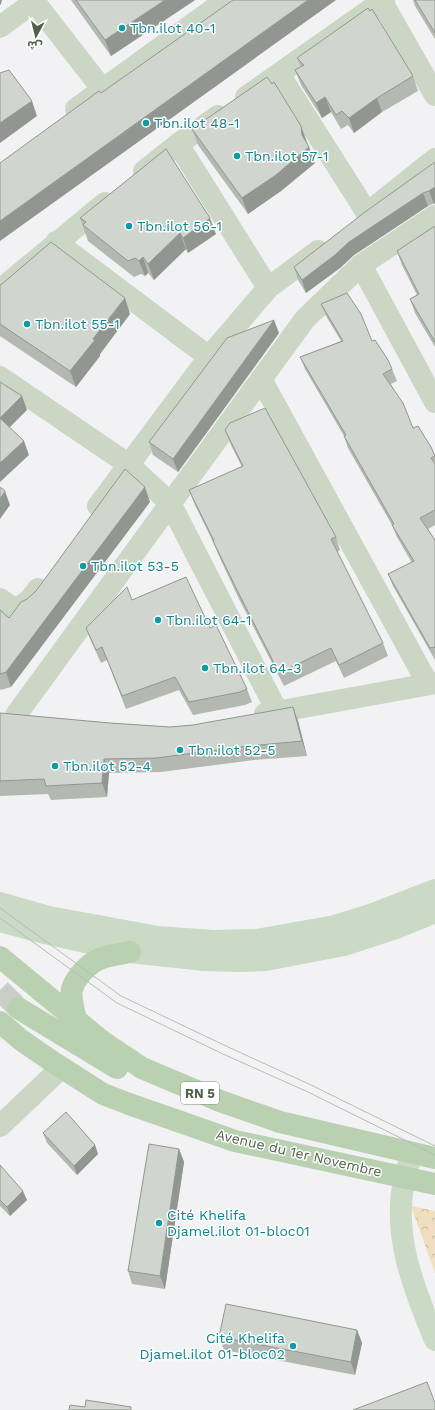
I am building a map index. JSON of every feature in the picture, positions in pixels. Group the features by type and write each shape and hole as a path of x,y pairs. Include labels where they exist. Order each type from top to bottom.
{"main road":[{"path":"0,903 49,917 158,937 213,941 256,940 335,926 373,914 435,890"},
{"path":"0,921 45,933 130,952 204,960 240,961 266,960 344,945 396,928 435,912"},
{"path":"76,1020 72,1003 72,989 80,975 90,965 101,958 130,952"},
{"name":"Avenue du 1er Novembre","path":"0,957 103,1042 142,1068 220,1101 280,1122 435,1158"},
{"name":"RN 5","path":"182,1122 114,1084 81,1061 18,1008 137,1080 168,1096 200,1106 280,1122"},
{"name":"Avenue du 1er Novembre","path":"0,1022 21,1040 61,1068 103,1094 235,1140 435,1184"},
{"path":"412,1153 405,1177 401,1210 402,1232 406,1260 416,1292 435,1340"}],"street":[{"path":"58,122 226,0"},
{"path":"0,27 33,1 103,90"},
{"path":"0,290 56,242 178,144 383,1 435,95"},
{"path":"279,74 367,213"},
{"path":"178,144 268,288"},
{"path":"350,226 435,159"},
{"path":"8,715 170,503 305,319 361,265 435,216"},
{"path":"87,522 128,464 208,357 268,288 333,239"},
{"path":"56,242 208,357"},
{"path":"361,265 435,402"},
{"path":"0,377 128,464 170,503 277,711"},
{"path":"248,717 432,684 262,379"},
{"path":"0,599 13,608 24,605 50,572"},
{"path":"8,715 39,717"},
{"path":"0,1126 61,1068"}],"green space":[{"path":"411,1206 435,1211 435,1273"}],"building":[{"path":"76,0 165,0 105,40"},
{"name":"Tbn.ilot 48-1","path":"233,0 308,0 0,221 0,163 99,91 101,93"},
{"path":"415,0 435,0 435,33"},
{"path":"368,8 370,11 372,9 413,76 377,98 349,118 342,111 336,115 325,97 316,103 295,70 304,65 297,58"},
{"path":"9,70 32,101 0,123 0,73"},
{"path":"267,77 272,84 274,82 301,126 302,135 309,147 276,175 242,198 192,129"},
{"path":"166,149 210,218 183,238 180,233 148,264 143,257 139,261 135,258 128,261 83,225 86,222 80,218"},
{"path":"435,162 435,187 423,193 349,242 335,255 302,280 294,267 365,212"},
{"path":"435,226 435,342 410,299 419,294 397,251"},
{"name":"Tbn.ilot 55-1","path":"51,242 125,298 93,339 95,340 70,371 0,324 0,285"},
{"path":"347,293 361,314 372,341 375,340 392,369 383,374 403,403 413,428 418,426 435,456 431,458 435,464 435,510 420,518 435,540 435,647 430,648 388,574 414,561 392,525 394,524 344,436 346,435 300,357 343,341 321,304"},
{"path":"274,320 173,459 149,442 227,338"},
{"path":"0,382 22,396 0,418"},
{"path":"265,408 336,537 331,539 383,643 339,665 331,648 279,673 189,490 243,466 225,430 230,423"},
{"path":"0,418 24,441 0,463"},
{"path":"125,469 145,487 6,672 0,674 0,610 9,618 21,602 36,591"},
{"path":"0,487 5,491 0,499"},
{"path":"186,577 210,628 216,625 247,689 240,692 189,702 175,677 122,696 102,647 96,650 86,628 127,587 132,600"},
{"path":"293,707 302,741 156,758 104,759 102,783 46,786 44,779 0,781 0,713 170,727 193,725"},
{"path":"66,1112 95,1145 74,1166 43,1133"},
{"name":"Cité Khelifa Djamel.ilot 01-bloc01","path":"149,1144 179,1149 160,1276 128,1271"},
{"path":"0,1165 23,1191 7,1207 0,1200"},
{"name":"Cité Khelifa Djamel.ilot 01-bloc02","path":"226,1304 357,1330 351,1362 219,1337"},
{"path":"427,1382 435,1403 435,1410 353,1410"},
{"path":"86,1400 131,1407 131,1410 69,1410 70,1405 85,1407"}],"tunnel":[{"path":"0,990 18,1008"}],"tram line":[{"path":"0,908 121,996 311,1085 435,1146"},
{"path":"0,918 117,1003 223,1054 308,1092 435,1155"}],"place":[{"name":"Tbn.ilot 40-1","path":"122,28"},
{"name":"Tbn.ilot 48-1","path":"146,123"},
{"name":"Tbn.ilot 57-1","path":"237,156"},
{"name":"Tbn.ilot 56-1","path":"129,226"},
{"name":"Tbn.ilot 55-1","path":"27,324"},
{"name":"Tbn.ilot 53-5","path":"83,566"},
{"name":"Tbn.ilot 64-1","path":"158,620"},
{"name":"Tbn.ilot 64-3","path":"205,668"},
{"name":"Tbn.ilot 52-5","path":"180,750"},
{"name":"Tbn.ilot 52-4","path":"55,766"},
{"name":"Cité Khelifa Djamel.ilot 01-bloc01","path":"159,1223"},
{"name":"Cité Khelifa Djamel.ilot 01-bloc02","path":"293,1346"}]}
